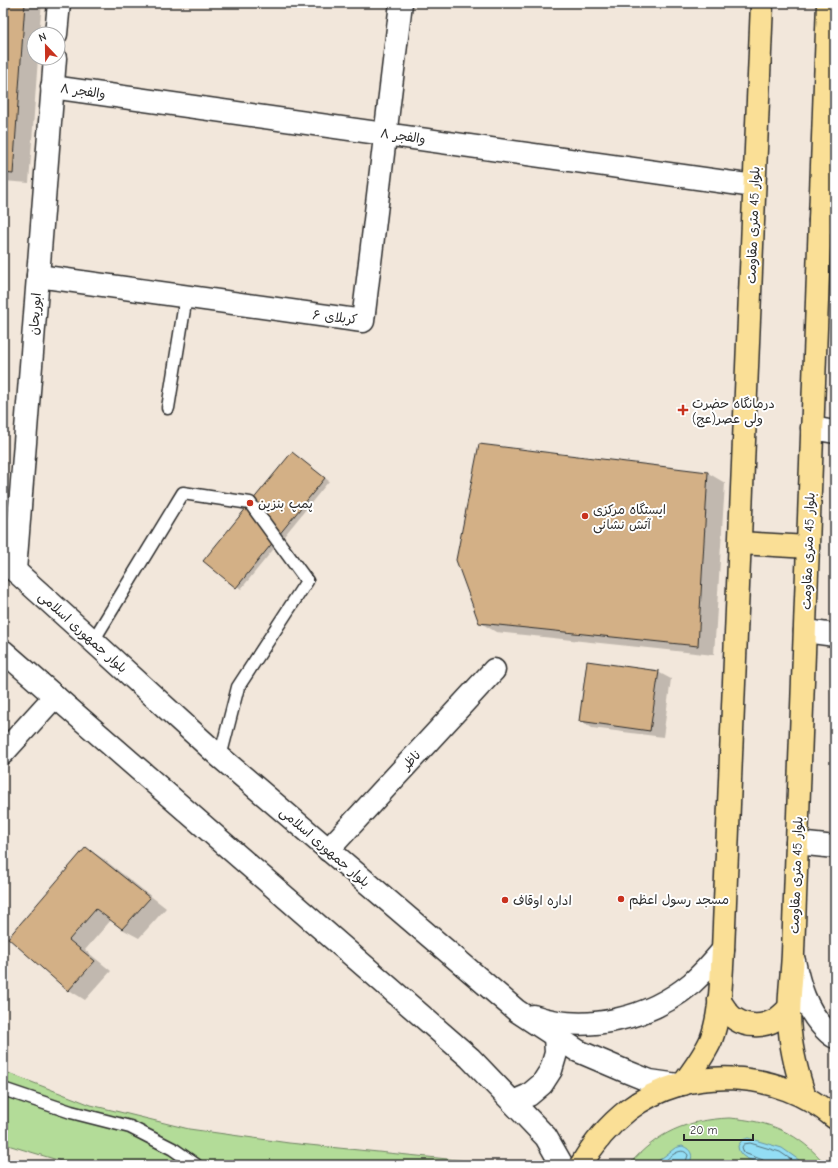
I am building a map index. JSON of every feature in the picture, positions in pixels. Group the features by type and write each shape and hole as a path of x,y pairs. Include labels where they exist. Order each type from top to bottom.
{"main road":[{"name":"بلوار 45 متری مقاومت","path":"680,1085 704,1054 717,1022 723,950 762,3"},
{"name":"بلوار 45 متری مقاومت","path":"805,1097 792,1053 789,1031 789,1008 793,955 812,428 828,222 830,7"},
{"path":"740,543 808,547"},
{"path":"719,1000 726,1011 736,1020 750,1025 764,1025 775,1020 789,1008"},
{"path":"581,1165 591,1148 609,1127 629,1109 653,1095 680,1085 704,1080 730,1078 749,1080 781,1087 805,1097 835,1118"}],"street":[{"path":"57,26 59,3"},
{"name":"کربلای ۶","path":"38,276 362,321 401,3"},
{"name":"ابوریحان","path":"9,566 38,276 54,66"},
{"name":"والفجر ۸","path":"52,87 754,186"},
{"path":"812,428 835,432"},
{"name":"بلوار جمهوری اسلامی","path":"9,566 220,757 516,1011 578,1051 650,1081 680,1085"},
{"path":"805,630 835,635"},
{"path":"3,651 470,1058 546,1137 562,1165"},
{"name":"ناظر","path":"328,850 494,670"},
{"path":"3,753 55,696"},
{"path":"797,843 835,847"},
{"path":"516,1011 539,1018 562,1022 585,1023 608,1021 631,1016 653,1008 673,997 692,983 723,950"},
{"path":"793,955 799,985 810,1011 820,1024 832,1036 835,1037"},
{"path":"513,1102 529,1095 542,1084 551,1070 556,1053 555,1036"}],"lane":[{"path":"168,408 186,297"},
{"path":"93,641 183,493 250,503 307,581 238,688 220,757"},
{"path":"3,1089 71,1112 130,1127 173,1149 196,1165"}],"green space":[{"path":"3,1071 91,1105 189,1129 289,1143 507,1165 74,1165 3,1143"},
{"path":"729,1118 758,1122 783,1131 805,1145 826,1165 629,1165 651,1144 674,1130 686,1125 714,1119"}],"water":[{"path":"748,1138 782,1148 806,1165 766,1164 747,1158 740,1153 738,1146 742,1140"},
{"path":"682,1146 690,1151 692,1157 687,1165 653,1165 675,1148"}],"building":[{"path":"3,3 25,3 13,174 3,173"},
{"name":"ایستگاه مرکزی آتش نشانی","path":"479,444 708,472 698,646 479,623 456,560"},
{"path":"292,452 325,478 236,588 203,561"},
{"path":"587,661 659,671 650,731 579,721"},
{"path":"86,847 150,898 122,929 96,909 69,940 95,961 68,991 8,938"}],"place":[{"name":"درمانگاه حضرت ولی عصر(عج)","path":"683,410"},
{"name":"پمپ بنزین","path":"250,503"},
{"name":"ایستگاه مرکزی آتش نشانی","path":"585,516"},
{"name":"مسجد رسول اعظم","path":"621,899"},
{"name":"اداره اوقاف","path":"505,900"}]}
